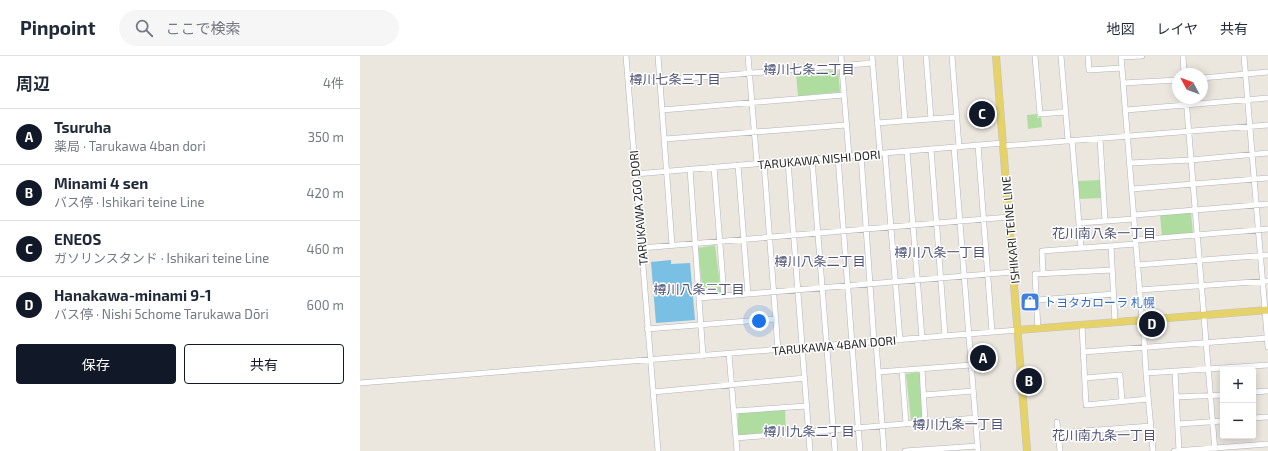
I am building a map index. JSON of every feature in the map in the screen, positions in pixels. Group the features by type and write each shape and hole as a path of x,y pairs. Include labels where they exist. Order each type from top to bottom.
{"main road":[{"name":"ISHIKARI TEINE LINE","path":"996,56 1027,451"},
{"path":"1018,330 1267,310"}],"street":[{"name":"TARUKAWA 2GO DORI","path":"626,56 658,451"},
{"path":"658,56 668,171 672,245"},
{"path":"748,56 757,164"},
{"path":"841,56 849,156"},
{"path":"872,56 877,123 882,153 890,226 900,340"},
{"path":"900,56 905,121"},
{"path":"926,56 931,119"},
{"path":"905,451 978,448 959,221 957,117 952,56"},
{"path":"1035,56 1040,114 1066,112"},
{"path":"1061,56 1081,248"},
{"path":"1088,56 1089,70 1122,68"},
{"path":"1142,56 1121,57 1153,451"},
{"path":"1183,56 1184,68"},
{"path":"1244,56 1258,230 1265,282 1268,347"},
{"path":"628,83 873,63"},
{"path":"1208,77 1268,72"},
{"path":"1124,82 1172,80"},
{"path":"662,110 844,95"},
{"path":"1126,110 1268,98"},
{"path":"1186,105 1215,450"},
{"path":"877,123 957,117"},
{"path":"665,139 846,125"},
{"name":"TARUKAWA NISHI DORI","path":"635,174 978,145 1100,138 1268,125"},
{"path":"1100,138 1106,221"},
{"path":"978,145 992,332"},
{"path":"931,149 945,336"},
{"path":"908,151 922,338"},
{"path":"1130,162 1191,160 1268,153"},
{"path":"861,155 884,451"},
{"path":"838,157 860,451"},
{"path":"812,159 835,451"},
{"path":"788,161 810,451"},
{"path":"764,163 778,350"},
{"path":"738,165 748,294"},
{"path":"714,167 724,296"},
{"path":"690,169 703,356"},
{"path":"1132,189 1268,178"},
{"path":"1079,223 1195,210 1268,204"},
{"path":"641,248 719,240 1009,217"},
{"path":"1043,274 1042,251 1110,246 1268,229"},
{"path":"1110,246 1115,322"},
{"path":"1138,265 1268,255"},
{"path":"1038,328 1035,274 1112,270"},
{"path":"698,298 1013,272"},
{"path":"1139,290 1265,282"},
{"path":"1037,300 1114,294"},
{"path":"647,329 775,319"},
{"path":"1082,325 1086,404 1148,399"},
{"name":"TARUKAWA 4BAN DORI","path":"360,383 1018,330"},
{"path":"1083,352 1268,338"},
{"path":"729,354 737,451"},
{"path":"878,372 971,364"},
{"path":"1146,373 1268,365"},
{"path":"922,369 926,422"},
{"path":"902,370 906,424"},
{"path":"1175,371 1179,451"},
{"path":"1084,378 1120,375 1122,401"},
{"path":"653,392 805,378"},
{"path":"924,395 973,391"},
{"path":"1256,392 1268,391"},
{"path":"1176,397 1220,395"},
{"path":"734,411 807,406"},
{"path":"1256,418 1268,417"},
{"path":"736,438 976,418"},
{"path":"1178,424 1220,420"},
{"path":"1057,422 1060,451"},
{"path":"1058,433 1151,426"},
{"path":"1174,451 1215,450 1268,444"}],"green space":[{"path":"838,70 840,92 798,96 796,73"},
{"path":"1037,114 1037,118 1041,117 1042,127 1028,129 1027,115"},
{"path":"1100,180 1101,198 1079,199 1078,181"},
{"path":"1191,212 1193,234 1162,237 1160,215"},
{"path":"715,245 721,292 703,295 698,248"},
{"path":"920,373 923,419 911,421 906,374"},
{"path":"785,410 786,431 738,434 738,413"}],"water":[{"path":"671,260 671,264 690,263 695,320 656,323 651,262"}],"place":[{"name":"ENEOS","path":"982,114"},
{"name":"トヨタカローラ 札幌","path":"1030,302"},
{"name":"Hanakawa-minami 9-1","path":"1152,324"},
{"name":"Tsuruha","path":"983,358"},
{"name":"Minami 4 sen","path":"1029,381"}],"district":[{"name":"樽川七条二丁目","path":"809,69"},
{"name":"樽川七条三丁目","path":"675,79"},
{"name":"花川南八条一丁目","path":"1104,233"},
{"name":"樽川八条一丁目","path":"940,252"},
{"name":"樽川八条二丁目","path":"820,261"},
{"name":"樽川八条三丁目","path":"699,289"},
{"name":"樽川九条一丁目","path":"958,424"},
{"name":"樽川九条二丁目","path":"809,431"},
{"name":"花川南九条一丁目","path":"1104,435"}]}
